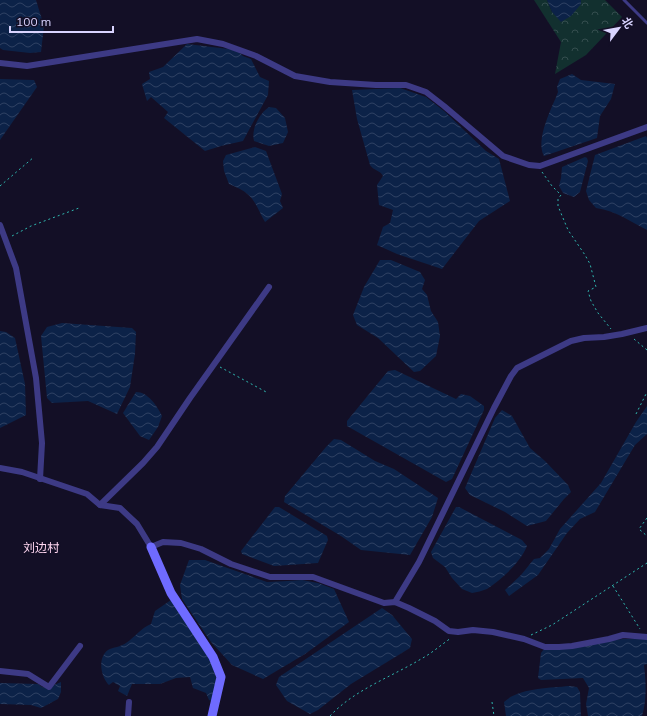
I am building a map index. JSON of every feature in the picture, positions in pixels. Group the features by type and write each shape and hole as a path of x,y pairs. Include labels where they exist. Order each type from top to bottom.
{"street":[{"path":"0,63 27,66 197,39 223,44 256,56 295,76 330,82 406,85 426,92 502,156 529,165 540,166 647,127"},
{"path":"0,225 3,241 16,268 36,378 42,443 40,479"},
{"path":"100,505 143,463 157,447 269,287"},
{"path":"395,602 419,562 494,408 511,376 518,368 571,341 584,338 614,336 647,328"},
{"path":"0,468 22,472 87,494 100,505 120,508 137,524 151,547 171,592 213,657 221,677 212,716"},
{"path":"151,547 163,542 181,543 201,549 231,564 270,577 313,576 384,603 395,602 435,621 450,631 458,632 473,630 493,632 524,639 545,647 559,647 609,639 623,635 646,637"},
{"path":"0,671 28,674 49,686 80,646"},
{"path":"128,702 128,716"}],"lane":[{"path":"624,0 647,23"}],"path":[{"path":"0,186 34,157"},
{"path":"540,166 542,173 561,195 558,199 558,206 568,230 590,264 596,287 588,291 591,301 598,313 610,327 614,336"},
{"path":"3,241 30,226 79,208"},
{"path":"627,333 647,350"},
{"path":"214,364 268,393"},
{"path":"636,414 647,392"},
{"path":"647,518 639,529 647,536"},
{"path":"524,639 552,625 647,563"},
{"path":"613,585 646,637"},
{"path":"330,716 338,707 360,693 420,660 458,632"},
{"path":"492,702 494,716"}],"green space":[{"path":"534,0 547,0 552,12 581,4 581,0 605,0 622,17 586,55 555,74 561,42"}],"water":[{"path":"0,0 36,0 44,26 41,52 30,53 3,50 0,48"},
{"path":"547,0 581,0 581,4 571,16 561,22 552,12"},
{"path":"187,44 237,50 243,56 251,59 260,77 269,81 268,95 243,141 205,151 164,118 168,112 151,97 147,101 142,84 150,79 149,72 163,67"},
{"path":"572,74 581,80 615,84 611,99 600,116 597,138 544,156 542,149 543,132 558,92 557,87 560,79"},
{"path":"0,79 34,80 37,87 0,140"},
{"path":"400,88 426,97 444,111 486,151 499,159 510,201 479,221 442,269 397,254 377,245 383,227 390,223 393,210 379,205 377,185 383,176 370,165 357,119 352,90"},
{"path":"269,107 276,108 285,118 288,132 283,143 269,146 254,141 253,136 259,118"},
{"path":"646,136 647,230 617,214 596,208 589,200 586,191 595,155"},
{"path":"255,147 266,151 282,194 280,201 283,208 265,222 252,198 243,191 229,184 224,171 223,161 226,155"},
{"path":"585,157 588,161 580,192 574,197 563,193 559,186 562,167"},
{"path":"380,260 391,260 420,272 425,280 422,289 427,295 431,311 438,322 440,336 436,356 420,371 414,372 378,338 357,325 353,315 364,287"},
{"path":"62,323 132,328 136,332 135,354 130,387 117,414 88,401 52,403 47,398 41,336 47,327"},
{"path":"0,331 6,332 15,338 25,384 26,415 0,428"},
{"path":"395,370 456,399 461,394 470,396 484,406 484,410 452,479 446,482 347,426 347,421 388,371"},
{"path":"136,392 144,394 148,397 155,404 162,416 158,427 149,440 140,436 123,413"},
{"path":"647,406 647,434 635,445 595,512 580,519 567,533 538,575 509,596 505,590 521,575 534,559 540,558 549,549 560,529 601,483 636,422"},
{"path":"502,410 512,416 530,448 568,485 571,492 546,521 527,526 505,512 470,495 465,488 495,418"},
{"path":"334,439 341,440 375,461 394,469 438,498 432,517 410,555 361,550 341,536 284,502 285,496"},
{"path":"275,507 279,507 327,536 328,540 318,563 274,566 242,554 241,551"},
{"path":"456,507 459,507 522,540 527,546 520,558 510,570 485,590 472,593 462,589 445,567 433,558 431,552"},
{"path":"189,560 205,560 267,582 302,580 318,583 334,589 349,622 305,654 263,679 232,665 211,642 182,599 180,585"},
{"path":"171,600 210,660 217,680 213,702 209,700 206,693 193,688 190,677 176,678 160,684 132,684 127,696 118,691 120,686 113,682 109,685 102,673 101,662 105,653 110,649 129,641 151,624 155,611"},
{"path":"382,608 392,615 412,639 410,648 351,684 318,710 310,714 287,701 276,685 279,677"},
{"path":"623,639 647,639 647,664 644,665 646,684 644,710 642,716 588,716 586,704 589,688 583,678 541,680 538,678 541,653 544,649"},
{"path":"61,682 61,692 58,699 41,708 31,705 0,704 0,683 38,684 42,687 50,689 54,685"},
{"path":"569,686 577,687 580,692 581,716 506,716 504,702 510,697 526,691"}],"district":[{"name":"刘边村","path":"41,548"}]}
